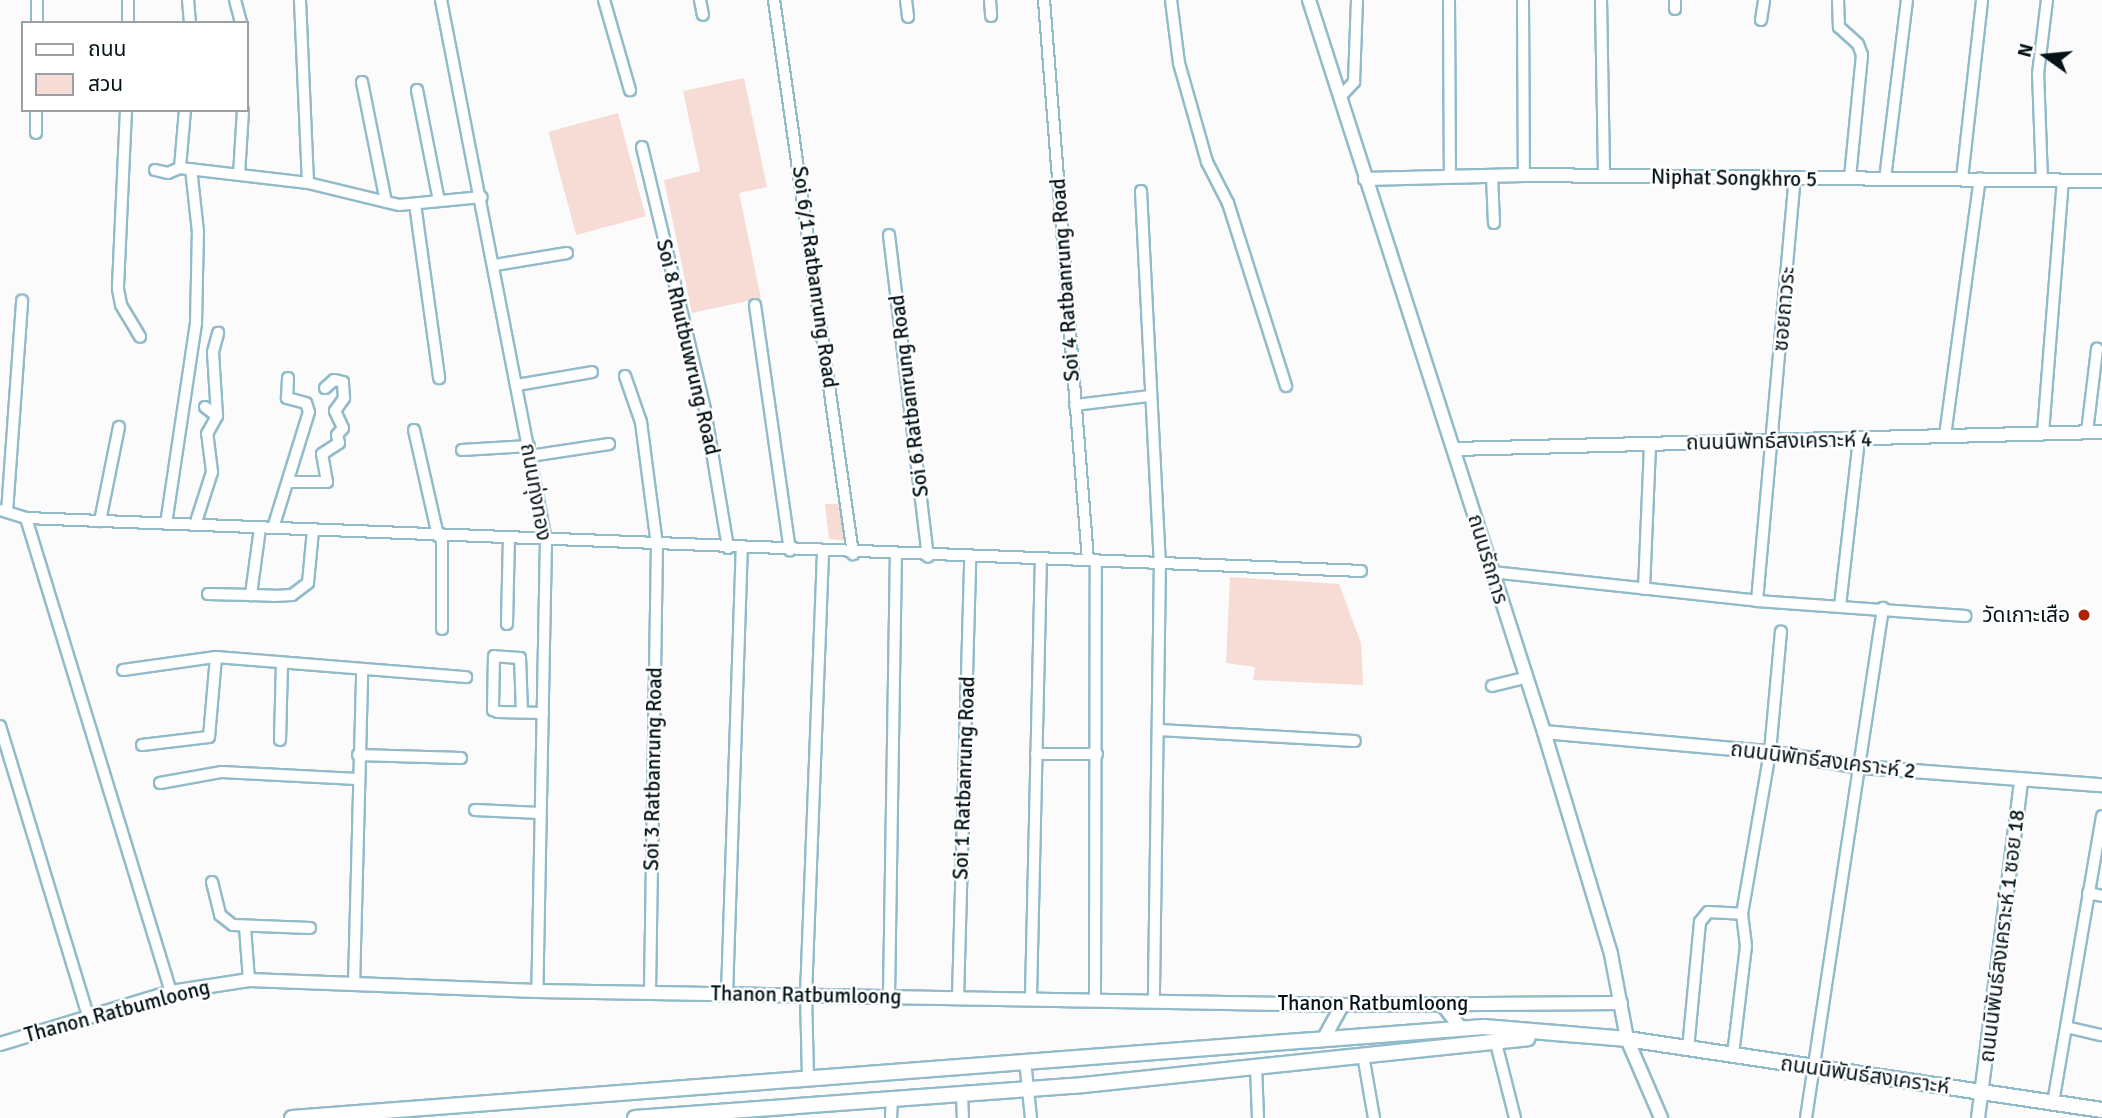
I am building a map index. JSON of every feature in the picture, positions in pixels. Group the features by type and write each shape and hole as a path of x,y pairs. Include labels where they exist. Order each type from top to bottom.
{"main road":[{"path":"292,1118 417,1114 808,1077 1461,1028 1543,1035"},
{"name":"ถนนนิพันธ์สงเคราะห์","path":"1543,1035 1627,1039 2053,1103 2083,1112 2102,1110"},
{"path":"635,1118 812,1111 892,1098 1030,1088 1496,1044 1543,1035"}],"street":[{"path":"37,0 37,21"},
{"path":"128,0 128,21"},
{"path":"188,0 190,21"},
{"path":"235,0 240,21"},
{"path":"300,0 308,183"},
{"name":"ถนนทุ่งทอง","path":"441,0 482,197 546,540 537,991"},
{"path":"604,0 630,90"},
{"path":"700,0 704,15"},
{"name":"Soi 6/1 Ratbanrung Road","path":"774,0 853,554"},
{"path":"906,0 908,18"},
{"path":"990,0 991,16"},
{"name":"Soi 4 Ratbanrung Road","path":"1044,0 1075,405 1092,560 1097,754 1096,997"},
{"path":"1171,0 1179,63 1207,162 1228,203 1286,386"},
{"name":"ถนนรัถการ","path":"1309,0 1544,732 1611,954 1627,1039 1661,1118"},
{"path":"1339,97 1354,82 1357,0"},
{"path":"1449,0 1450,176"},
{"path":"1523,0 1524,175"},
{"path":"1601,0 1604,176"},
{"path":"1761,20 1763,0"},
{"path":"1838,0 1836,18 1844,36 1858,44 1862,55 1850,178"},
{"path":"1885,179 1907,0"},
{"path":"1962,179 1982,0"},
{"path":"2042,181 2038,74 2047,0"},
{"path":"362,82 386,202"},
{"path":"417,90 439,201"},
{"path":"36,112 36,133"},
{"path":"126,112 118,289 121,305 140,337"},
{"path":"180,168 185,112"},
{"path":"239,175 243,112"},
{"name":"Soi 8 Rhutbuwrung Road","path":"642,148 705,410 728,548"},
{"path":"155,170 168,173 180,168 308,183 386,202 415,204 482,197"},
{"path":"166,524 196,324 198,232 191,169"},
{"name":"Niphat Songkhro 5","path":"1365,179 1524,175 2102,181"},
{"path":"1492,176 1494,223"},
{"name":"ซอยถาวระ","path":"1757,600 1795,178"},
{"path":"1945,436 1980,178"},
{"path":"2043,433 2063,181"},
{"path":"1141,191 1149,396 1160,560 1154,1001"},
{"path":"415,204 439,378"},
{"name":"Soi 6 Ratbanrung Road","path":"889,235 928,557"},
{"path":"495,265 567,253"},
{"path":"22,300 3,511 26,518 970,559 1160,560 1361,571"},
{"path":"755,305 790,551"},
{"path":"195,525 212,472 207,433 217,416 213,352 218,333"},
{"path":"2087,432 2097,349"},
{"path":"517,385 592,372"},
{"name":"Soi 3 Ratbanrung Road","path":"625,376 641,422 657,545 650,993"},
{"path":"273,528 309,412 306,403 287,398 288,377"},
{"path":"288,482 327,482 322,454 339,443 337,435 343,428 335,411 344,398 343,382 334,380 325,388"},
{"path":"1075,405 1149,396"},
{"path":"205,407 217,416"},
{"path":"100,521 119,427"},
{"path":"414,430 440,536 442,629"},
{"name":"ถนนนิพัทธ์สงเคราะห์ 4","path":"1455,449 2102,432"},
{"path":"1840,606 1859,440"},
{"path":"1644,589 1650,443"},
{"path":"462,450 529,451 608,444"},
{"path":"26,518 172,992"},
{"path":"251,595 260,528"},
{"path":"208,594 251,595 302,591 308,583 313,530"},
{"path":"507,624 509,539"},
{"path":"727,994 742,548"},
{"path":"808,1077 806,995 823,552"},
{"path":"888,996 896,556"},
{"name":"Soi 1 Ratbanrung Road","path":"958,997 970,559"},
{"path":"1031,996 1041,560"},
{"path":"1492,572 1757,600 1965,616"},
{"path":"1806,1118 1883,608"},
{"path":"1733,1055 1746,946 1742,914 1770,752 1781,631"},
{"path":"522,712 520,658 494,656 492,708 522,712 543,713"},
{"path":"142,745 209,737 216,657"},
{"path":"124,670 216,657 466,677"},
{"path":"280,740 282,663"},
{"path":"354,985 357,779 362,669"},
{"path":"1492,686 1525,678"},
{"path":"0,726 88,1016"},
{"path":"1159,730 1355,741"},
{"name":"ถนนนิพัทธ์สงเคราะห์ 2","path":"1544,732 1770,752 1860,767 2102,785"},
{"path":"1036,754 1097,754"},
{"path":"358,755 461,758"},
{"path":"160,783 222,772 357,779"},
{"name":"ถนนนิพันธ์สงเคราะห์ 1 ซอย 18","path":"1978,1118 2021,780"},
{"path":"475,810 540,813"},
{"path":"2053,1103 2102,816"},
{"path":"212,882 220,915 245,927 310,928"},
{"path":"2088,893 2102,896"},
{"path":"1688,1049 1700,922 1708,912 1742,914"},
{"path":"245,927 249,980"},
{"name":"Thanon Ratbumloong","path":"0,1044 172,992 249,980 650,993 1096,997 1154,1001 1342,1004 1620,1003"},
{"path":"1324,1038 1342,1004"},
{"path":"1442,1004 1461,1028"},
{"path":"2066,1027 2102,1035"},
{"path":"1496,1044 1515,1118"},
{"path":"1363,1055 1374,1118"},
{"path":"1025,1061 1030,1088 1031,1118"},
{"path":"1256,1066 1258,1118"},
{"path":"962,1093 963,1118"},
{"path":"891,1118 892,1098"}],"green space":[{"path":"744,78 767,187 739,193 761,298 692,313 664,180 700,171 683,91"},
{"path":"618,113 646,216 576,235 548,132"},
{"path":"825,504 844,504 849,541 829,539"},
{"path":"1230,577 1339,584 1361,643 1363,685 1253,680 1255,667 1226,663"}],"place":[{"name":"วัดเกาะเสือ","path":"2084,615"}]}
